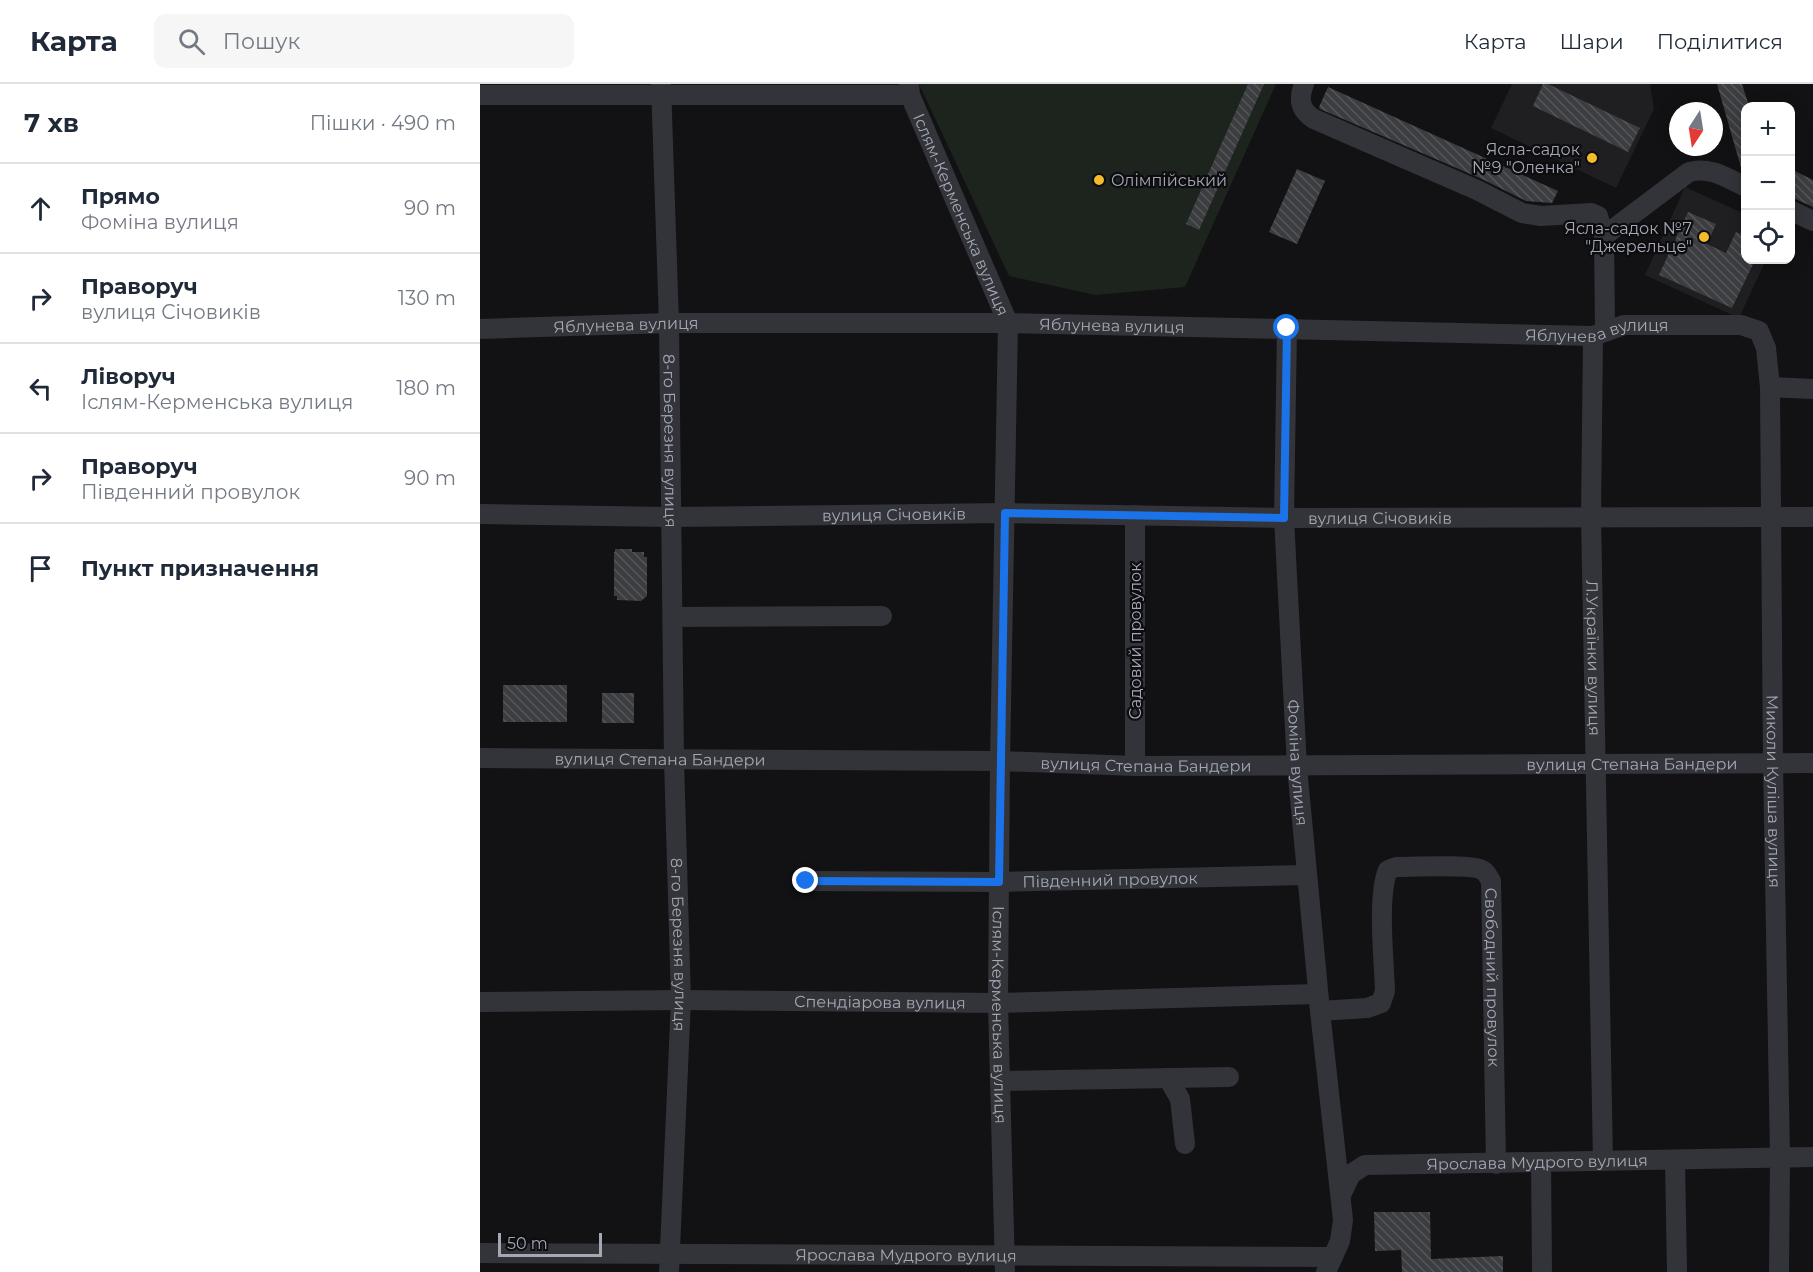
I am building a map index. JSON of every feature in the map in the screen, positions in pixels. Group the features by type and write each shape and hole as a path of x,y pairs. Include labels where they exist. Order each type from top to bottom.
{"street":[{"path":"1304,84 1299,101 1304,112 1314,119 1522,213 1540,216 1591,213 1598,216 1604,236 1689,172 1701,168 1741,185"},
{"path":"480,96 661,90 909,89"},
{"name":"Іслям-Керменська вулиця","path":"909,89 1008,323 998,1002 1004,1264"},
{"name":"8-го Березня вулиця","path":"661,90 669,322 674,760 681,1000 669,1263"},
{"path":"1795,212 1813,221"},
{"name":"Л.Українки вулиця","path":"1603,1161 1591,516 1604,236"},
{"name":"Яблунева вулиця","path":"480,329 669,322 1008,323 1599,333 1624,325 1741,325"},
{"name":"Миколи Куліша вулиця","path":"1741,325 1759,331 1766,348 1770,387 1773,763 1780,1157 1779,1272"},
{"name":"Фоміна вулиця","path":"1287,328 1284,518 1297,767 1319,1003 1341,1195"},
{"path":"1770,387 1813,389"},
{"name":"вулиця Січовиків","path":"480,514 671,517 1005,513 1284,518 1813,517"},
{"name":"Садовий провулок","path":"1135,515 1135,766"},
{"path":"673,616 882,616"},
{"name":"вулиця Степана Бандери","path":"480,758 1000,761 1135,766 1297,767 1596,762 1813,763"},
{"name":"Свободний провулок","path":"1319,1003 1367,1008 1381,1003 1385,991 1384,880 1388,870 1396,867 1467,867 1481,868 1486,872 1491,881 1496,1164"},
{"name":"Південний провулок","path":"806,881 999,882 1307,874"},
{"name":"Спендіарова вулиця","path":"480,1002 681,1000 1319,1003"},
{"path":"1000,1081 1229,1077"},
{"path":"1168,1078 1180,1099 1185,1144"},
{"name":"Ярослава Мудрого вулиця","path":"480,1253 669,1263 1330,1265 1342,1231 1341,1195 1350,1174 1365,1165 1813,1157"},
{"path":"1675,1160 1677,1272"},
{"path":"1541,1163 1542,1272"}],"shaded area":[{"name":"Олімпійський","path":"919,84 1276,84 1185,287 1095,295 1009,276"},
{"name":"Ясла-садок №9 \"Оленка\"","path":"1512,84 1650,84 1654,109 1616,188 1491,128"},
{"name":"Ясла-садок №7 \"Джерельце\"","path":"1685,187 1741,212 1741,264 1764,264 1739,318 1645,275"}],"building":[{"path":"1248,84 1264,84 1199,230 1186,224"},
{"path":"1543,84 1548,84 1640,128 1628,152 1533,106"},
{"path":"1717,84 1742,84 1748,102 1741,102 1741,168 1723,102"},
{"path":"1328,87 1558,191 1552,203 1526,201 1482,179 1320,109"},
{"path":"1297,169 1325,181 1297,244 1269,232"},
{"path":"1795,171 1813,180 1813,207 1795,199"},
{"path":"1688,212 1716,224 1707,244 1726,253 1736,232 1741,234 1741,264 1753,264 1732,308 1659,275"},
{"path":"615,549 644,552 644,557 647,557 647,596 641,601 617,600 617,596 614,596"},
{"path":"503,685 567,685 567,722 503,722"},
{"path":"602,693 634,693 634,723 602,723"},
{"path":"1374,1212 1430,1212 1431,1259 1503,1256 1503,1272 1402,1272 1401,1250 1375,1251"}],"place":[{"name":"Ясла-садок №9 \"Оленка\"","path":"1592,158"},
{"name":"Олімпійський","path":"1099,180"},
{"name":"Ясла-садок №7 \"Джерельце\"","path":"1704,237"}],"route":[{"path":"806,881 999,882 1005,513 1284,518 1287,328"}]}
